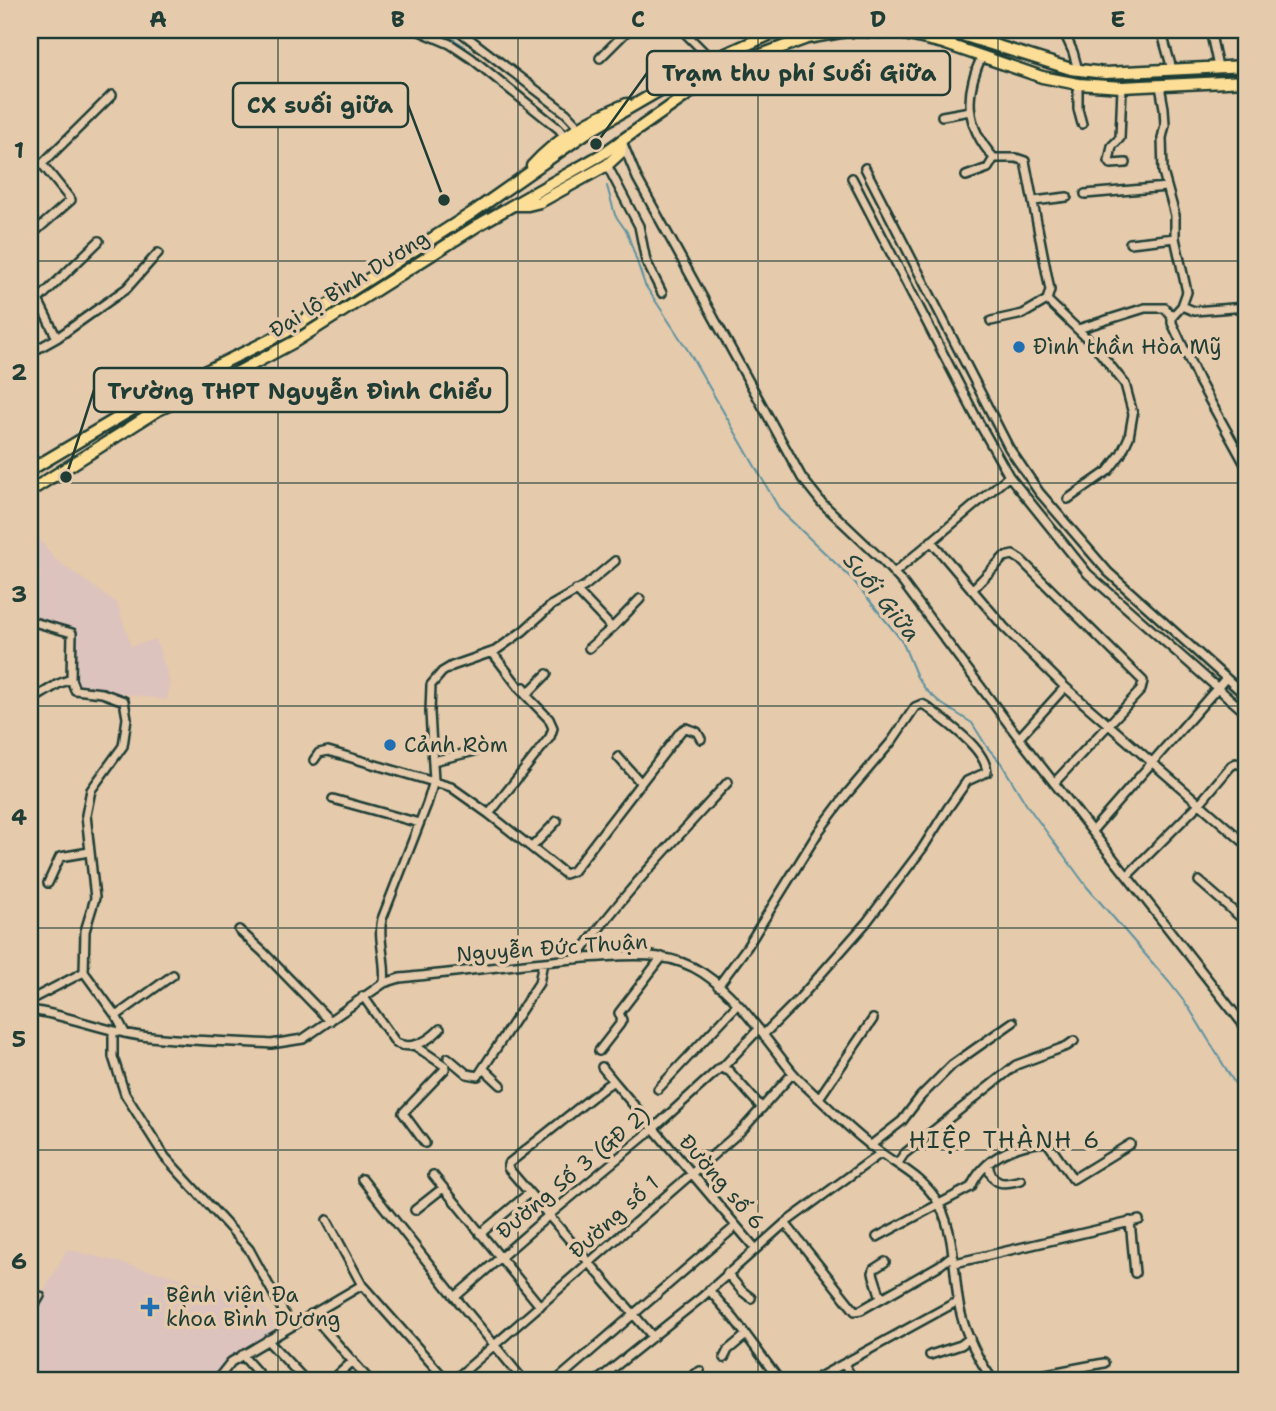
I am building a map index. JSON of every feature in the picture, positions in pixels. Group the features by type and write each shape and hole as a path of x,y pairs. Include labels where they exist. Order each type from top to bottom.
{"highway":[{"path":"746,43 762,30"},
{"name":"Đại lộ Bình Dương","path":"30,470 155,396 286,332 472,213 583,131 712,60 780,30"},
{"path":"796,30 803,37"},
{"path":"946,30 973,34 1077,70 1105,73 1246,66"},
{"name":"Đại lộ Bình Dương","path":"30,491 158,410 227,378 294,342 513,205 601,155 691,92 739,63 803,37 847,31 895,32 934,40 1042,77 1078,84 1122,87 1246,81"},
{"path":"712,60 723,73"},
{"path":"513,205 540,202 607,165 620,153 622,140"}],"street":[{"path":"416,30 450,44 471,58 559,129 569,141"},
{"path":"458,30 566,113 583,131"},
{"path":"600,58 628,30"},
{"path":"682,30 712,60"},
{"path":"1063,30 1073,52 1077,70"},
{"path":"1161,30 1172,69"},
{"path":"1210,30 1218,67"},
{"path":"982,56 973,75 970,111 974,126 994,158"},
{"path":"1078,84 1082,124"},
{"path":"1160,86 1165,125 1162,138 1163,172 1175,215 1175,238 1187,292 1182,306 1172,317"},
{"path":"1122,87 1120,138 1112,146 1109,162 1126,163"},
{"path":"30,236 71,200 42,164 112,95"},
{"path":"942,116 970,111"},
{"path":"622,140 638,178 796,470 822,503 894,573 1019,738 1246,1027"},
{"path":"967,176 988,168 994,158"},
{"path":"991,321 1023,314 1047,300 1050,290 1025,161 1016,158 994,158"},
{"path":"607,165 639,226 646,261 662,293"},
{"path":"864,168 1009,448 1039,492 1095,559 1246,696"},
{"path":"852,178 1009,476 1088,574 1246,713"},
{"path":"1085,194 1167,187"},
{"path":"1034,201 1067,197"},
{"path":"1130,243 1175,238"},
{"path":"38,300 69,267 99,241"},
{"path":"30,353 57,338 127,288 158,253"},
{"path":"30,287 57,338"},
{"path":"1047,300 1078,329 1125,384 1133,414 1129,437 1115,463 1068,499"},
{"path":"1182,306 1194,312 1246,307"},
{"path":"1078,329 1146,308 1165,308 1172,317 1172,323 1199,381 1246,466"},
{"path":"894,573 1009,476"},
{"path":"931,541 1004,627 1065,687 1246,844"},
{"path":"972,590 1004,557 1013,555 1143,681 1141,690 1054,783"},
{"path":"384,983 385,958 380,927 434,781 431,685 452,666 494,651 523,631 552,605 585,586 615,561"},
{"path":"576,590 612,628"},
{"path":"589,648 640,599"},
{"path":"30,621 72,633 71,679 75,690 124,701 127,719 123,746 91,790 86,815 95,898 85,931 85,972 125,1033"},
{"path":"494,651 528,693 547,674"},
{"path":"489,814 550,737 553,728 549,719 521,690 494,651"},
{"path":"1092,831 1226,678"},
{"path":"30,701 71,679"},
{"path":"1019,738 1065,687"},
{"name":"Đường Số 3 (GĐ 2)","path":"454,1297 653,1129 798,1000 866,923 922,849 968,781 986,772 983,761 957,729 922,704 915,707 892,741 819,831 760,926 718,986"},
{"path":"314,760 319,753 328,751 451,787 565,874 569,873 607,829 681,731 686,728 697,732 701,739"},
{"path":"433,761 475,751"},
{"path":"618,757 641,783"},
{"path":"1127,877 1200,803 1231,766 1236,763 1246,766"},
{"path":"576,959 652,864 729,782"},
{"path":"332,799 419,823"},
{"path":"532,847 557,821"},
{"path":"48,883 60,857 89,852"},
{"path":"1199,881 1246,922"},
{"path":"239,930 263,951 330,1021"},
{"name":"Nguyễn Đức Thuận","path":"30,1010 58,1014 125,1033 271,1044 303,1040 363,996 384,983 401,978 631,955 662,957 679,962 703,973 718,986 762,1031 793,1073 870,1146 922,1181 938,1203 945,1219 954,1259 958,1301 970,1338 992,1379"},
{"path":"599,1051 622,1020 618,1013 662,957"},
{"path":"448,1058 467,1074 478,1076 540,983 543,962"},
{"path":"30,1000 85,972"},
{"path":"116,1016 173,975"},
{"path":"363,996 396,1044 404,1047 420,1044 440,1029"},
{"path":"658,1089 737,1005"},
{"path":"819,1098 873,1019"},
{"path":"870,1146 902,1121 921,1096 952,1065 1013,1022"},
{"path":"113,1031 113,1057 125,1094 165,1157 249,1249 291,1325"},
{"path":"898,1163 904,1154 1016,1065 1074,1041"},
{"path":"414,1045 445,1066 403,1113 425,1143"},
{"name":"Đường số 6","path":"603,1067 755,1248"},
{"path":"722,1068 729,1071 762,1108"},
{"path":"484,1069 501,1085"},
{"name":"Đường số 1","path":"453,1381 743,1129 793,1073"},
{"path":"615,1083 606,1086 508,1164 508,1168 653,1337"},
{"path":"877,1237 971,1187 988,1164 1010,1149 1045,1142 1073,1179 1130,1144"},
{"path":"597,1381 709,1290 785,1223 881,1153"},
{"path":"988,1164 990,1173 998,1182 1003,1184 1021,1180"},
{"path":"433,1175 540,1306"},
{"path":"362,1179 524,1381"},
{"path":"415,1210 443,1188"},
{"path":"480,1234 529,1193"},
{"path":"327,1220 362,1285 447,1381"},
{"path":"785,1223 855,1311 862,1310 954,1259 1134,1220 1135,1273"},
{"path":"555,1381 736,1226"},
{"path":"881,1298 873,1273 874,1269 885,1262"},
{"path":"727,1273 751,1298"},
{"path":"216,1381 231,1362 362,1285"},
{"path":"709,1290 747,1335 780,1381"},
{"path":"30,1313 40,1296"},
{"path":"812,1381 958,1301"},
{"path":"311,1314 370,1381"},
{"path":"724,1358 728,1350 747,1335"},
{"path":"930,1355 961,1345 970,1338"},
{"path":"267,1340 306,1381"},
{"path":"242,1355 265,1381"},
{"path":"331,1381 353,1361"},
{"path":"1009,1381 1104,1363"},
{"path":"844,1364 854,1381"},
{"path":"681,1381 700,1371"},
{"path":"610,1372 617,1381"},
{"path":"983,1381 992,1379"}],"shaded area":[{"path":"30,528 56,560 117,603 131,646 156,639 170,683 167,700 77,687 77,638 74,633 30,619 30,596 41,575 30,560"},
{"name":"Bệnh viện Đa khoa Bình Dương","path":"67,1249 259,1298 277,1328 227,1360 213,1381 30,1381 30,1317"}],"waterway":[{"name":"Suối Giữa","path":"437,30 460,43 485,64"},
{"name":"Suối Giữa","path":"494,72 536,106"},
{"name":"Suối Giữa","path":"607,186 615,215 627,232 645,285 689,352 780,510 853,580 902,641 917,677 926,690 972,723 1026,804 1087,887 1189,1008 1246,1102"}],"place":[{"name":"Trạm thu phí Suối Giữa","path":"596,144"},
{"name":"CX suối giữa","path":"444,200"},
{"name":"Đình thần Hòa Mỹ","path":"1019,347"},
{"name":"Trường THPT Nguyễn Đình Chiểu","path":"66,477"},
{"name":"Cảnh Ròm","path":"390,745"},
{"name":"Bệnh viện Đa khoa Bình Dương","path":"150,1307"}],"district":[{"name":"HIỆP THÀNH 6","path":"1005,1140"}]}
